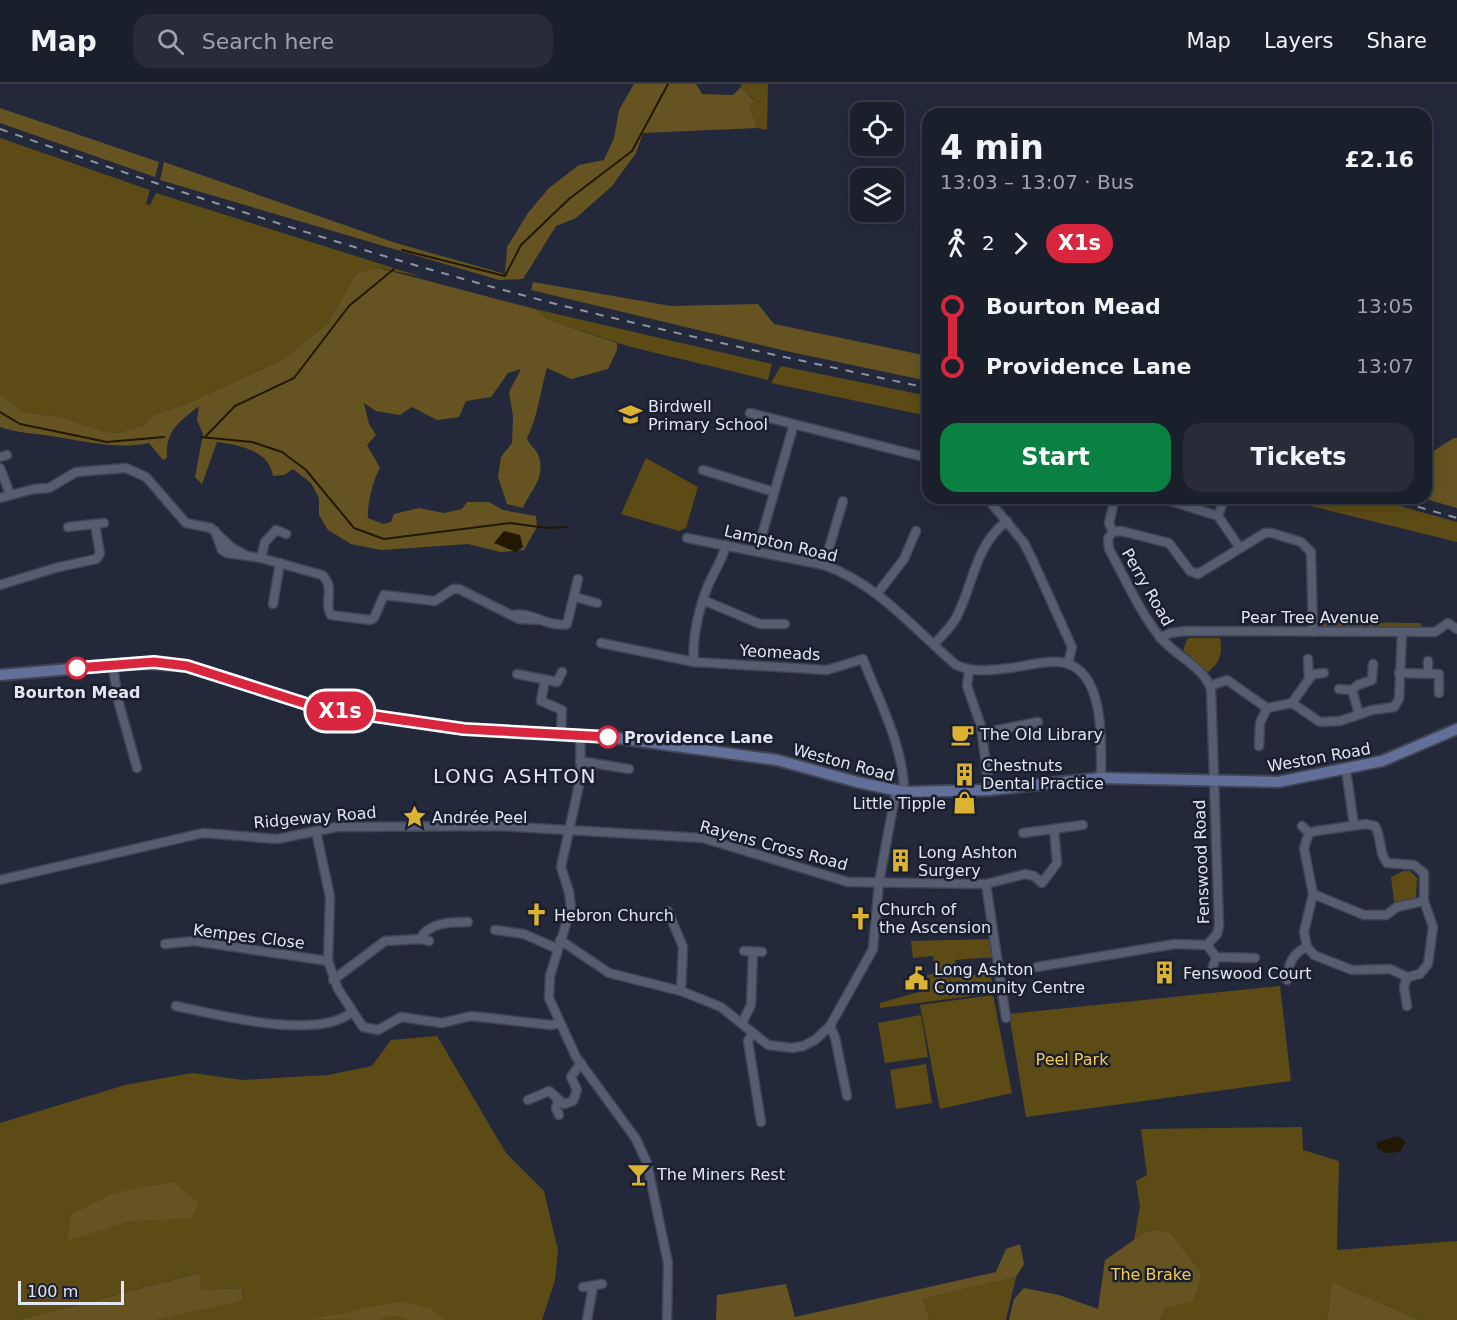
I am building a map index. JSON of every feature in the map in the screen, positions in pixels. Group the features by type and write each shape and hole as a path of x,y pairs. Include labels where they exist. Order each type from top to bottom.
{"street":[{"path":"750,413 922,456"},
{"path":"757,552 794,424"},
{"path":"0,468 10,494"},
{"path":"0,498 10,494 49,488 76,471 126,468 146,477 186,523 215,531 222,550 232,555 261,558 322,575 328,580 330,587 328,612 331,615 370,620 374,618 384,595 435,601 453,589 459,589 525,622 539,620 567,624 578,579"},
{"path":"703,470 774,492"},
{"path":"824,565 843,501"},
{"path":"992,504 1024,543 1066,633 1072,652 1068,664"},
{"name":"Perry Road","path":"1113,504 1108,523 1113,532 1108,538 1108,549 1160,638 1200,672 1210,686"},
{"path":"1174,504 1206,510 1218,516 1240,548"},
{"path":"1218,516 1222,504"},
{"path":"274,518 276,530"},
{"path":"935,643 956,620 985,543 995,530 1007,521"},
{"path":"6,587 55,568 96,559 100,554 100,524 68,527"},
{"path":"261,558 265,542 276,530"},
{"path":"276,530 286,534"},
{"path":"877,594 904,559 916,531"},
{"path":"1113,532 1121,531 1169,543 1195,574 1200,574 1265,533 1272,533 1307,546 1313,558 1313,632"},
{"name":"Lampton Road","path":"687,538 824,565 843,572 877,594 935,643 956,665 969,670"},
{"path":"694,662 694,636 703,600 726,545"},
{"path":"273,604 279,563"},
{"path":"575,597 597,603"},
{"path":"703,600 760,624 785,624"},
{"name":"Pear Tree Avenue","path":"1160,638 1170,633 1186,632 1435,632 1448,623 1457,629"},
{"path":"1214,781 1214,698 1210,686 1227,680 1268,708 1292,704 1320,722 1340,721 1359,714 1394,707 1399,699 1402,633"},
{"name":"Yeomeads","path":"601,643 694,662 827,670 862,659 903,770 900,792"},
{"path":"1308,659 1309,679"},
{"path":"1428,661 1428,673"},
{"name":"Weston Road","path":"0,675 154,662 187,666 319,708 464,729 580,734 790,762 900,792 989,790 1101,778 1278,782 1382,761 1457,729"},
{"path":"989,790 982,734 967,686 969,670 982,671 1057,662 1068,664 1084,676 1096,701 1100,721 1101,778"},
{"path":"1339,689 1352,690 1372,680 1372,664"},
{"path":"113,666 118,700 137,768"},
{"path":"517,674 557,682 562,672"},
{"path":"1292,704 1314,674 1324,673"},
{"path":"1399,673 1439,674 1439,693"},
{"path":"545,680 541,702 562,710 561,733"},
{"path":"1352,690 1359,714"},
{"path":"1259,746 1260,723 1268,708"},
{"path":"982,734 1038,722"},
{"path":"580,734 578,795 567,831 561,867 569,892 571,908 550,976 549,998 581,1063 641,1146 647,1163 668,1263 667,1320"},
{"path":"580,761 629,769"},
{"path":"1346,770 1354,825"},
{"name":"Fenswood Road","path":"1037,967 1175,944 1208,945 1213,941 1219,926 1214,781"},
{"path":"495,930 524,934 559,945 609,973 681,991 720,1007 768,1045 792,1048 815,1040 830,1026 873,949 879,882 900,792"},
{"path":"1023,833 1083,825"},
{"path":"1354,825 1375,826 1383,858 1387,863 1414,865 1420,868 1425,879 1424,901 1433,927 1428,964 1420,974 1407,977 1390,969 1352,970 1314,955 1306,947 1304,923 1313,894 1304,848 1309,833 1354,825"},
{"name":"Ridgeway Road","path":"0,879 185,835 215,833 277,839 337,827 499,826 567,831"},
{"path":"1302,826 1309,833"},
{"name":"Rayens Cross Road","path":"567,831 703,838 835,879 986,884 1025,874 1034,876 1039,886 1057,863 1054,829"},
{"path":"316,831 330,897 328,961 333,980 363,1027 372,1030 401,1017 448,1023 479,1017 551,1025 560,1023"},
{"path":"986,884 1006,1018"},
{"path":"1313,894 1364,915 1386,915 1396,907 1424,901"},
{"path":"668,918 681,939 684,956 681,991"},
{"path":"420,939 428,928 457,919 468,922"},
{"path":"333,980 385,941 420,939 429,942"},
{"name":"Kempes Close","path":"165,944 194,941 328,961"},
{"path":"1208,945 1216,957"},
{"path":"1287,980 1292,959 1298,950 1306,947"},
{"path":"742,1023 751,1005 753,951"},
{"path":"1216,957 1250,958 1246,968"},
{"path":"1212,969 1216,957"},
{"path":"1407,977 1404,987 1407,1006"},
{"path":"176,1006 252,1022 321,1025 336,1021 352,1012"},
{"path":"830,1026 835,1037 847,1096"},
{"path":"752,1033 748,1041 755,1112 761,1122"},
{"path":"528,1100 540,1099 549,1091 564,1104 576,1098 578,1090 571,1077 581,1063"},
{"path":"558,1100 556,1108 559,1115"},
{"path":"583,1287 602,1284"},
{"path":"587,1320 593,1286"}],"green space":[{"path":"634,84 696,84 702,94 733,95 741,87 754,100 750,107 757,128 643,133 636,153 612,186 576,218 556,226 523,279 499,280 160,180 164,162 396,243 505,274 507,247 528,213 549,188 579,165 604,160 614,138 619,110"},
{"path":"741,84 768,84 767,130 757,128 750,107 754,99 741,87"},
{"path":"0,108 159,162 155,177 0,123"},
{"path":"0,138 150,190 146,204 150,205 156,193 422,277 380,268 356,274 328,323 282,360 186,404 154,415 142,426 117,433 106,432 59,417 22,412 0,394"},
{"path":"379,268 535,309 549,320 617,343 617,350 608,369 571,379 547,368 527,438 538,454 539,478 523,508 507,504 498,477 501,457 512,443 513,416 509,392 521,369 508,373 491,397 466,401 459,417 437,420 412,407 400,415 376,411 364,403 369,424 376,435 367,445 380,468 371,492 368,518 383,524 391,522 394,514 419,508 444,513 462,509 467,502 489,502 503,510 536,516 537,527 524,550 501,552 468,544 381,550 351,544 328,530 319,515 319,498 311,483 293,469 284,475 273,476 266,460 252,450 234,445 217,442 202,484 195,477 203,434 197,420 199,406 185,417 171,434 168,441 167,458 163,460 149,443 124,446 100,444 0,427 0,394 22,412 59,417 106,432 117,433 142,426 154,415 186,404 282,360 328,323 356,274"},
{"path":"533,282 671,306 758,304 774,324 922,355 922,380 786,351 531,290"},
{"path":"535,309 772,364 768,380 631,347 549,320"},
{"path":"781,366 922,395 922,415 771,383"},
{"path":"1457,438 1457,508 1432,501 1432,452"},
{"path":"646,458 698,487 686,528 679,531 621,514"},
{"path":"1302,504 1392,504 1457,522 1457,542"},
{"path":"1317,622 1421,623 1421,629 1323,628"},
{"path":"1188,638 1220,638 1220,657 1208,672 1183,650"},
{"path":"1403,871 1410,871 1417,878 1416,898 1394,902 1391,877"},
{"path":"992,939 996,957 955,960 958,977 990,972 994,993 880,1008 880,1003 929,989 927,975 935,973 933,956 913,958 911,941"},
{"name":"Peel Park","path":"1280,986 1291,1081 1026,1117 1009,1014"},
{"path":"993,995 1012,1093 940,1109 920,1005"},
{"path":"921,1015 928,1057 885,1063 878,1023"},
{"path":"437,1036 506,1153 544,1191 558,1250 555,1280 542,1320 156,1320 244,1299 241,1288 201,1290 198,1273 19,1320 0,1320 0,1123 125,1085 192,1073 243,1080 328,1075 372,1066 391,1040"},
{"path":"926,1064 932,1103 896,1109 890,1070"},
{"path":"1302,1127 1303,1150 1339,1161 1337,1250 1457,1241 1457,1320 1420,1320 1332,1282 1327,1320 1160,1320 1165,1308 1201,1272 1171,1234 1144,1233 1134,1240 1140,1207 1136,1181 1147,1175 1141,1129"},
{"path":"174,1182 199,1204 191,1218 131,1221 68,1240 71,1215 115,1193"},
{"name":"The Brake","path":"1157,1230 1171,1234 1201,1272 1192,1302 1165,1308 1160,1320 1009,1320 1014,1299 1024,1288 1059,1295 1098,1309 1105,1260 1144,1233"},
{"path":"1020,1244 1024,1264 1016,1277 922,1299 929,1320 716,1320 717,1295 786,1284 795,1317 996,1272 1006,1249"},
{"path":"199,1273 201,1290 241,1288 244,1300 156,1320 19,1320"},
{"path":"1016,1277 1006,1320 928,1320 921,1299"},
{"path":"1332,1282 1420,1320 1327,1320"},
{"path":"407,1302 430,1309 446,1320 412,1320 396,1316 384,1317 380,1320 310,1319 383,1305"}],"shaded area":[{"path":"504,531 520,535 523,547 516,552 494,543"},
{"path":"1398,1136 1406,1142 1400,1152 1386,1153 1377,1148 1377,1142"}],"waterway":[{"path":"402,250 505,276 521,245 569,199 632,151 668,84"},
{"path":"205,437 235,406 294,378 349,306 394,269"},
{"path":"0,412 20,424 107,442 164,437"},
{"path":"200,437 252,442 282,452 306,470 354,528 384,539 510,523 547,528 568,527"}],"railway":[{"path":"0,129 280,224 421,267 655,328 922,387"},
{"path":"1408,504 1457,518"}],"bus line":[{"name":"X1s","path":"77,668 154,662 187,666 319,708 464,729 608,737"}],"place":[{"name":"Birdwell Primary School","path":"630,415"},
{"name":"Bourton Mead","path":"77,668"},
{"name":"The Old Library","path":"962,734"},
{"name":"Providence Lane","path":"608,737"},
{"name":"Chestnuts Dental Practice","path":"964,774"},
{"name":"Little Tipple","path":"964,803"},
{"name":"Andrée Peel","path":"414,817"},
{"name":"Long Ashton Surgery","path":"900,861"},
{"name":"Hebron Church","path":"536,915"},
{"name":"Church of the Ascension","path":"861,918"},
{"name":"Fenswood Court","path":"1165,973"},
{"name":"Long Ashton Community Centre","path":"916,978"},
{"name":"The Miners Rest","path":"639,1174"}],"district":[{"name":"LONG ASHTON","path":"515,776"}]}
